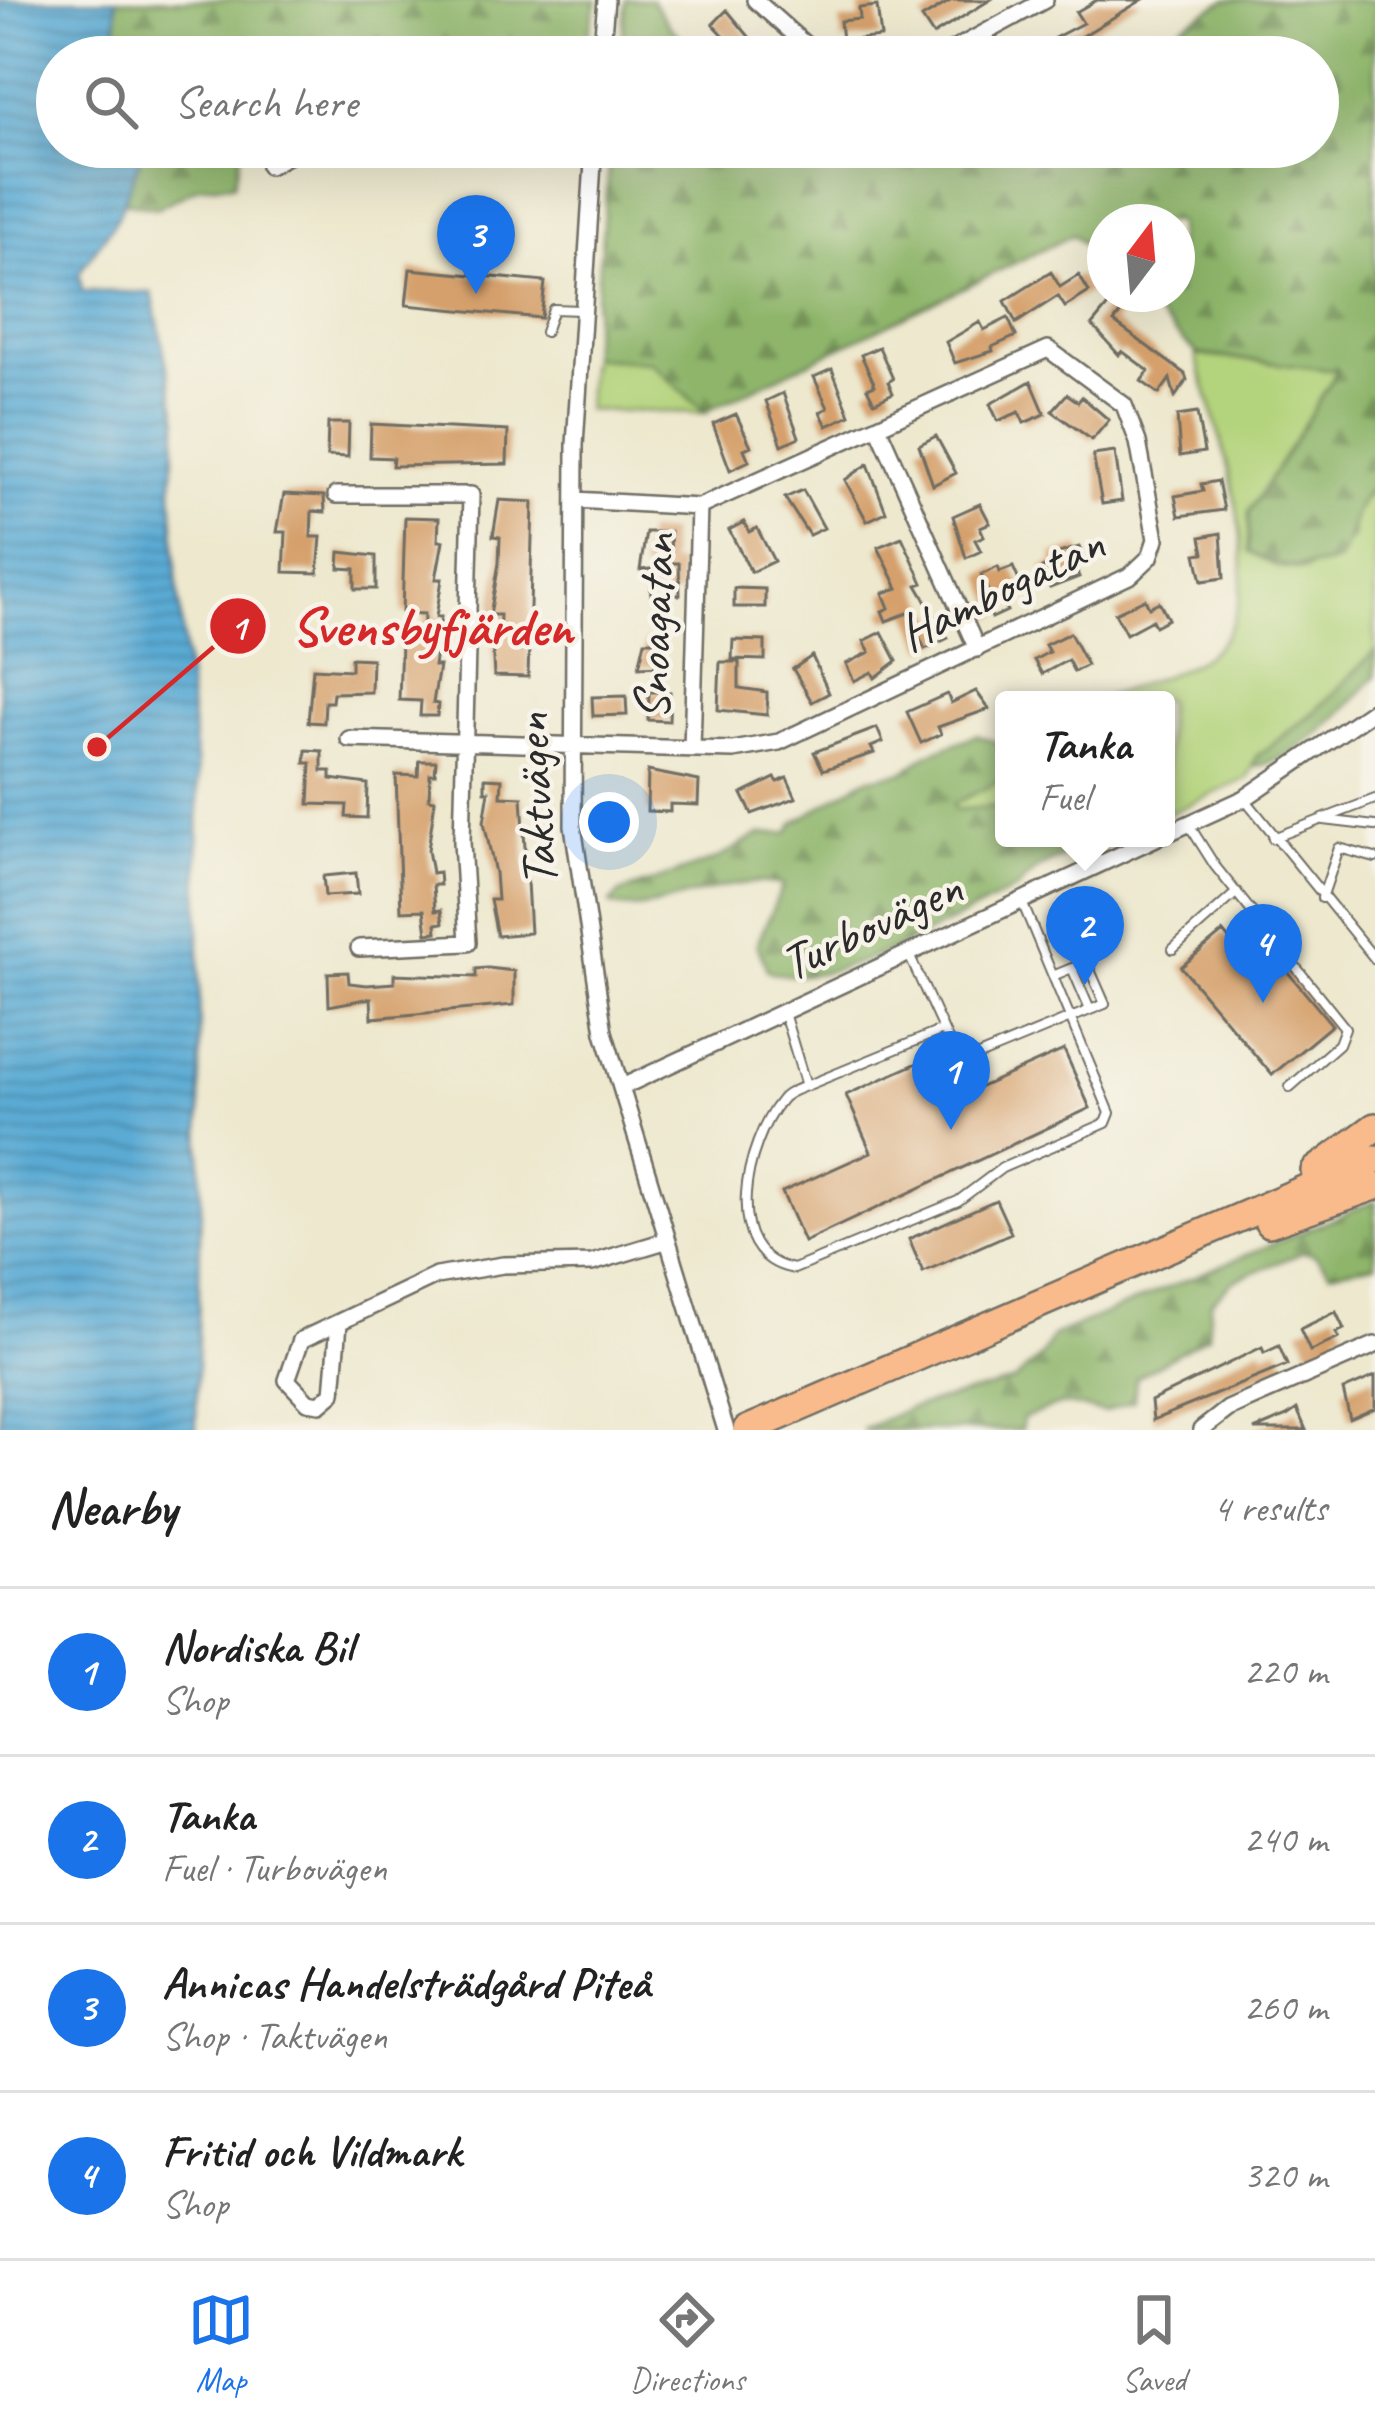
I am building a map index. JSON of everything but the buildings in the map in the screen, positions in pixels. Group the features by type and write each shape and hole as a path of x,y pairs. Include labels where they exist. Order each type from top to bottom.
{"highway":[{"path":"1190,1238 1316,1170 1375,1127"},
{"path":"747,1430 1375,1159"},
{"path":"783,1430 1375,1173"},
{"path":"1237,1234 1375,1186"}],"street":[{"path":"603,36 606,0"},
{"path":"755,0 795,36"},
{"path":"979,36 1045,0"},
{"name":"Taktvägen","path":"592,168 581,310 575,500 573,826 604,1032 726,1430"},
{"name":"Hambogatan","path":"349,739 733,750 779,742 1131,575 1150,557 1156,539 1151,501 1124,405 1048,349 699,507 575,500"},
{"path":"879,429 976,649"},
{"path":"336,495 471,495 463,740 468,943 358,948"},
{"name":"Snoagatan","path":"692,749 699,507"},
{"path":"1175,830 1245,798 1375,709"},
{"name":"Turbovägen","path":"622,1088 1136,847"},
{"path":"339,1323 333,1394 320,1404 308,1402 287,1380 296,1346 339,1323 450,1272 592,1263 665,1241"},
{"path":"1200,1430 1228,1408 1375,1345"}],"lane":[{"path":"545,332 553,309 581,310"},
{"path":"1245,798 1322,900 1375,959"},
{"path":"1274,838 1375,799"},
{"path":"1323,820 1375,826"},
{"path":"1188,824 1345,1028 1339,1044 1290,1087"},
{"path":"1322,900 1339,848 1375,858"},
{"path":"1173,949 1237,892"},
{"path":"940,1030 782,1097 747,1171 747,1232 769,1261 794,1269 958,1201 1002,1168 1106,1123 1110,1113 1021,900"},
{"path":"908,954 959,1064 1105,1004 1087,963 1055,975"},
{"path":"1072,968 1090,1010"},
{"path":"784,1013 806,1086"}],"green space":[{"path":"116,0 597,0 588,36 117,36"},
{"path":"626,0 652,0 680,36 622,36"},
{"path":"1226,0 1375,0 1375,485 1361,502 1339,561 1293,567 1249,552 1249,512 1338,371 1197,354 1154,312 1195,312 1195,204 1087,204 1087,248 1073,235 705,412 650,362 590,357 609,168 1339,168 1339,36 1163,36"},
{"path":"137,168 237,168 234,184 201,186 157,208 123,202"},
{"path":"1196,355 1338,370 1250,512 1249,552 1277,567 1306,570 1352,538 1354,509 1375,485 1375,651 1315,711 1257,756 1248,778 1175,811 1175,691 1122,691 1196,661 1230,628 1240,594 1242,554 1228,467"},
{"path":"590,357 650,362 706,413 586,410"},
{"path":"1375,651 1375,677 1335,719 1287,754 1253,767 1257,756 1315,712"},
{"path":"976,735 995,742 995,783 953,804 955,810 995,807 995,847 1090,847 1048,863 1019,888 930,932 823,972 792,975 767,970 757,944 783,885 736,885 644,907 610,904 620,893 715,860 760,834 788,833 794,823 866,779 903,772 928,754"},
{"path":"995,783 995,807 954,811 952,804"},
{"path":"1375,1201 1375,1264 1330,1272 1315,1255 1304,1252 1234,1280 1211,1302 1208,1335 1136,1378 1134,1401 1104,1412 1062,1404 1023,1418 1021,1430 862,1430 907,1409 1014,1381 1042,1355 1053,1336"}],"water":[{"path":"0,0 116,0 117,36 36,36 36,168 136,168 118,217 79,273 82,291 152,293 178,419 172,485 177,581 198,779 201,1202 196,1430 0,1430"}],"place":[{"name":"Annicas Handelsträdgård Piteå","path":"476,294"},
{"name":"Svensbyfjärden","path":"97,747"},
{"name":"Tanka","path":"1085,985"},
{"name":"Fritid och Vildmark","path":"1263,1003"},
{"name":"Nordiska Bil","path":"951,1130"}]}
